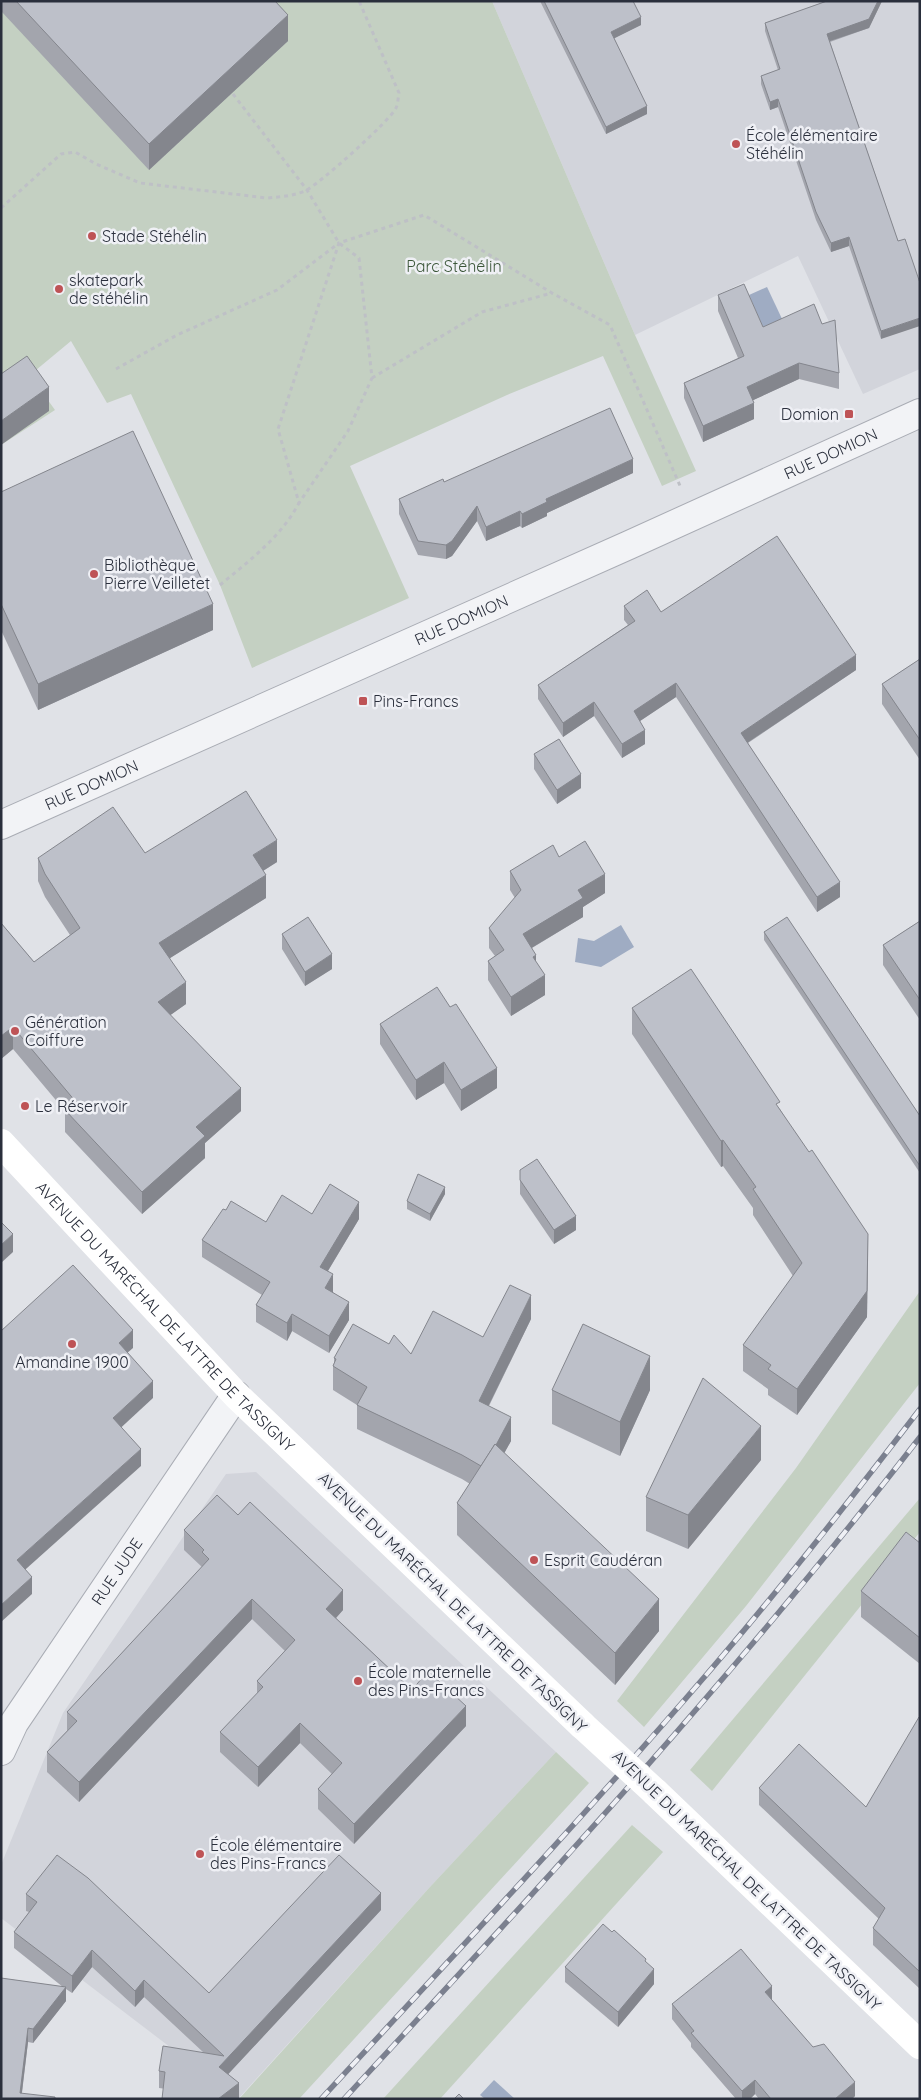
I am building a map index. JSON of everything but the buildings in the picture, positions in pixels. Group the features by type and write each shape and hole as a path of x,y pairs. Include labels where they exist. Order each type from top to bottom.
{"main road":[{"name":"AVENUE DU MARÉCHAL DE LATTRE DE TASSIGNY","path":"1,1143 236,1394 920,2045"}],"street":[{"name":"RUE DOMION","path":"1,825 920,413"},
{"name":"RUE JUDE","path":"1,1751 8,1716 236,1394"}],"path":[{"path":"1,208 61,154 75,152 140,184 267,198 287,197 307,190 346,158 387,120 396,109 399,93 359,1"},
{"path":"220,585 257,554 290,520 299,503 348,431 372,378 359,258 338,243 307,190 233,94"},
{"path":"116,369 178,335 277,290 338,243 424,215 552,293 610,324 693,516"},
{"path":"299,503 278,429 338,243"},
{"path":"372,378 482,312 552,293"}],"shaded area":[{"name":"École élémentaire Stéhélin","path":"492,1 920,1 920,369 863,394 798,256 635,335"},
{"name":"École élémentaire des Pins-Francs","path":"256,1472 556,1752 429,1888 238,2099 1,1918 1,1865 63,1713 226,1474"}],"green space":[{"name":"Parc Stéhélin","path":"1,1 492,1 635,335 696,471 662,486 603,356 507,395 350,466 409,598 252,668 220,585 131,394 107,403 71,341 30,375 55,410 1,445"},
{"path":"920,1291 920,1383 746,1606 644,1727 617,1701 796,1468"},
{"path":"920,1498 920,1532 712,1791 690,1770"},
{"path":"556,1752 589,1783 299,2099 239,2099 429,1888"},
{"path":"632,1825 663,1852 440,2099 383,2099"}],"water":[{"path":"767,287 783,321 764,330 749,295"},
{"path":"621,925 634,947 601,967 575,962 578,938 594,941"},
{"path":"494,2080 515,2099 485,2099 480,2095"}],"railway":[{"path":"321,2099 564,1835 707,1674 762,1609 920,1409"},
{"path":"344,2099 567,1856 712,1692 852,1523 920,1437"}],"place":[{"name":"École élémentaire Stéhélin","path":"736,144"},
{"name":"Stade Stéhélin","path":"92,236"},
{"name":"skatepark de stéhélin","path":"59,289"},
{"name":"Domion","path":"849,414"},
{"name":"Bibliothèque Pierre Veilletet","path":"94,574"},
{"name":"Pins-Francs","path":"363,701"},
{"name":"Génération Coiffure","path":"15,1031"},
{"name":"Le Réservoir","path":"25,1106"},
{"name":"Amandine 1900","path":"72,1344"},
{"name":"Esprit Caudéran","path":"534,1560"},
{"name":"École maternelle des Pins-Francs","path":"358,1681"},
{"name":"École élémentaire des Pins-Francs","path":"200,1854"}]}
